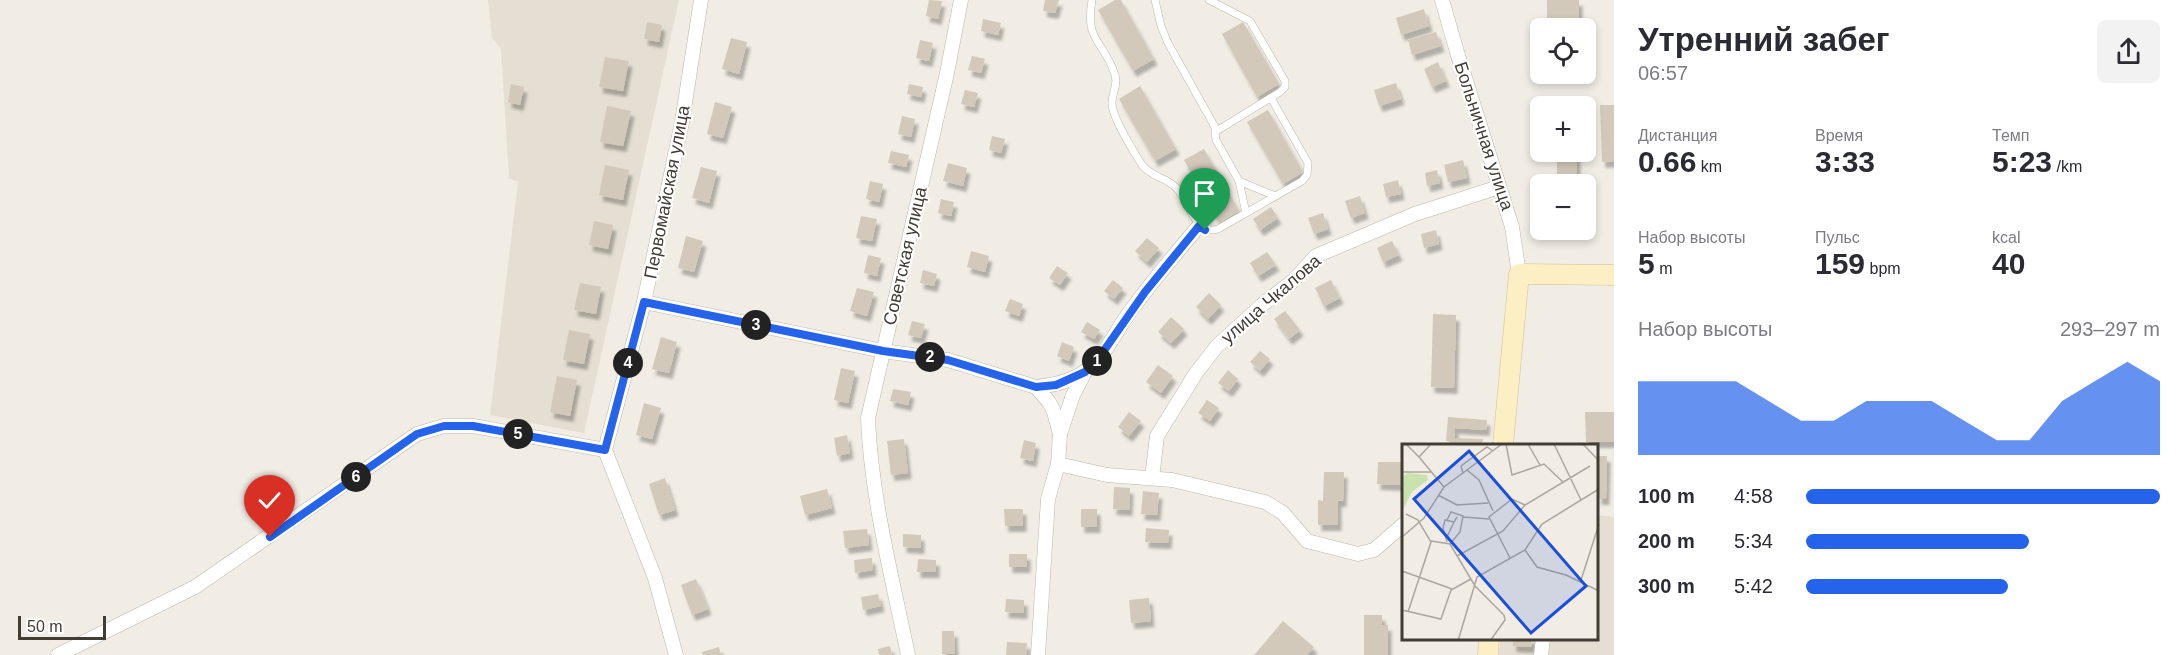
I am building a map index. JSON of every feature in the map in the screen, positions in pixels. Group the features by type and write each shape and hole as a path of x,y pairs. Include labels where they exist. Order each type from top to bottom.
{"street":[{"name":"Первомайская улица","path":"605,450 644,302 682,123 701,0"},
{"name":"Советская улица","path":"908,655 875,486 869,446 868,418 947,73 961,0"},
{"name":"Больничная улица","path":"1442,0 1498,187 1512,226 1519,274"},
{"name":"улица Чкалова","path":"1152,478 1157,436 1196,373 1217,346 1262,305 1293,281 1316,256 1415,214 1498,187"},
{"path":"644,302 883,351 948,360 1036,387 1056,385 1085,372 1096,362 1145,292 1199,226"},
{"path":"1503,444 1519,274 1614,274"},
{"path":"1038,655 1048,498 1058,464 1060,434 1073,395 1085,372"},
{"path":"1036,387 1054,412 1060,434"},
{"path":"67,653 195,587 417,434 444,426 473,426 605,450 655,578 676,655"},
{"path":"1058,464 1107,475 1172,480 1265,502 1283,513 1307,541 1358,554 1374,550 1402,526"},
{"path":"1488,655 1489,640"},
{"path":"1541,655 1543,640"}],"lane":[{"path":"1092,0 1090,27 1115,75 1112,104 1114,116 1143,166 1150,173 1177,189 1199,226 1211,231 1246,213 1302,181 1309,169 1308,163 1271,98"},
{"path":"1155,0 1168,44 1216,129 1215,137 1239,180 1246,213"},
{"path":"1209,0 1244,16 1253,24 1285,81 1283,90 1216,129"},
{"path":"1239,180 1275,196"}],"shaded area":[{"path":"488,0 679,0 584,433 490,415 518,182 509,178 501,49 492,38"},
{"path":"1599,515 1614,517 1614,655 1499,655 1500,640 1599,640"}],"building":[{"path":"929,0 942,1 938,19 926,16"},
{"path":"1045,0 1059,0 1055,13 1043,11"},
{"path":"1115,0 1121,0 1154,59 1133,71 1098,10"},
{"path":"1547,0 1579,0 1579,18 1547,18"},
{"path":"1424,9 1429,26 1401,35 1396,18"},
{"path":"983,19 1001,23 998,35 981,31"},
{"path":"647,22 662,25 659,42 644,39"},
{"path":"1243,22 1279,84 1257,97 1222,34"},
{"path":"1436,32 1441,46 1412,55 1408,40"},
{"path":"731,38 747,42 739,74 722,69"},
{"path":"920,40 933,43 929,61 916,58"},
{"path":"972,56 985,59 981,73 968,70"},
{"path":"605,57 629,61 623,91 599,87"},
{"path":"1438,62 1446,81 1432,87 1424,69"},
{"path":"1396,83 1401,99 1379,106 1374,90"},
{"path":"511,84 524,87 520,105 508,102"},
{"path":"909,84 923,87 921,97 907,94"},
{"path":"1140,86 1176,149 1155,161 1119,99"},
{"path":"965,90 978,93 974,107 961,104"},
{"path":"715,102 732,107 723,138 707,134"},
{"path":"1600,105 1614,105 1614,161 1602,162"},
{"path":"607,106 631,111 623,146 600,142"},
{"path":"1268,110 1303,172 1283,184 1247,122"},
{"path":"902,116 915,119 911,137 898,134"},
{"path":"992,136 1005,139 1001,153 989,150"},
{"path":"1204,149 1239,211 1219,223 1184,160"},
{"path":"891,151 909,155 906,167 888,163"},
{"path":"1463,160 1467,178 1448,182 1444,165"},
{"path":"1557,162 1577,162 1577,174 1557,174"},
{"path":"948,163 967,168 963,186 943,181"},
{"path":"605,165 629,170 623,200 599,195"},
{"path":"701,167 717,171 709,203 692,198"},
{"path":"1437,170 1440,183 1427,186 1425,173"},
{"path":"1398,180 1401,194 1386,197 1383,184"},
{"path":"870,181 883,184 879,202 866,199"},
{"path":"1360,196 1365,213 1351,218 1345,201"},
{"path":"941,199 954,202 951,216 938,213"},
{"path":"1271,207 1278,218 1260,230 1253,219"},
{"path":"1323,213 1328,229 1314,234 1308,218"},
{"path":"861,216 877,219 872,241 856,238"},
{"path":"594,221 613,225 608,249 589,245"},
{"path":"1436,230 1439,244 1424,248 1421,234"},
{"path":"686,236 703,241 694,272 678,268"},
{"path":"1147,238 1159,248 1147,262 1135,251"},
{"path":"1392,241 1399,255 1383,262 1377,248"},
{"path":"971,251 989,256 985,272 967,267"},
{"path":"1267,252 1276,265 1258,276 1250,263"},
{"path":"868,255 881,258 877,276 864,273"},
{"path":"1057,266 1068,273 1060,285 1049,278"},
{"path":"923,270 937,274 934,286 920,283"},
{"path":"1113,280 1123,288 1114,299 1104,291"},
{"path":"1331,280 1340,298 1324,306 1315,288"},
{"path":"580,283 601,287 596,314 574,310"},
{"path":"857,288 874,292 867,316 850,311"},
{"path":"1209,293 1221,305 1208,319 1196,307"},
{"path":"1010,299 1023,304 1019,316 1005,311"},
{"path":"1285,311 1300,330 1289,339 1274,319"},
{"path":"1433,314 1456,315 1454,388 1431,387"},
{"path":"1171,317 1184,329 1171,343 1158,332"},
{"path":"912,321 925,324 921,338 908,335"},
{"path":"1087,322 1100,330 1094,339 1081,332"},
{"path":"569,330 590,334 584,364 563,360"},
{"path":"661,337 677,342 669,373 652,369"},
{"path":"1062,342 1074,347 1069,361 1057,356"},
{"path":"1260,351 1270,359 1260,371 1250,362"},
{"path":"1158,365 1173,376 1161,393 1146,382"},
{"path":"841,368 855,371 848,403 834,400"},
{"path":"1228,370 1238,379 1229,391 1218,383"},
{"path":"557,376 577,380 570,416 550,412"},
{"path":"893,389 911,392 908,405 890,401"},
{"path":"1207,400 1219,408 1210,421 1198,413"},
{"path":"644,403 661,408 652,439 636,435"},
{"path":"1129,412 1141,421 1129,436 1118,427"},
{"path":"1585,412 1614,412 1614,442 1586,442"},
{"path":"1448,417 1487,420 1486,430 1455,428 1455,438 1483,439 1482,444 1449,444 1450,441 1446,441"},
{"path":"847,435 850,453 837,456 834,438"},
{"path":"904,439 908,473 891,475 887,441"},
{"path":"1024,440 1036,443 1033,461 1020,458"},
{"path":"1599,456 1607,456 1606,499 1599,499"},
{"path":"1378,462 1402,462 1402,485 1377,484"},
{"path":"1324,472 1344,472 1343,501 1338,501 1338,525 1318,525 1318,500 1323,501"},
{"path":"665,478 675,510 659,515 649,484"},
{"path":"1114,487 1130,488 1129,510 1113,509"},
{"path":"827,489 832,508 805,515 800,496"},
{"path":"1143,491 1159,493 1157,515 1141,514"},
{"path":"1004,509 1023,509 1023,526 1005,526"},
{"path":"1081,509 1097,509 1097,527 1081,527"},
{"path":"1146,528 1169,530 1168,543 1145,542"},
{"path":"867,529 869,545 845,548 843,531"},
{"path":"903,534 921,535 921,548 903,547"},
{"path":"1009,554 1027,554 1027,567 1009,567"},
{"path":"872,558 873,570 855,573 854,560"},
{"path":"918,559 936,560 936,572 917,572"},
{"path":"696,579 708,609 692,615 681,585"},
{"path":"878,594 881,606 863,610 861,597"},
{"path":"1149,598 1151,621 1131,623 1129,600"},
{"path":"1006,599 1024,600 1024,613 1005,612"},
{"path":"1364,615 1382,615 1382,625 1388,625 1388,655 1364,655"},
{"path":"1283,621 1314,647 1307,655 1254,655"},
{"path":"942,631 954,631 955,654 942,654"},
{"path":"1513,640 1532,640 1531,647 1513,646"},
{"path":"1007,642 1027,643 1026,655 1006,655"},
{"path":"890,646 892,655 879,655 878,649"},
{"path":"719,647 721,655 703,655 702,652"}],"route":[{"path":"270,537 417,434 444,426 473,426 605,450 644,302 883,351 948,360 1036,387 1056,385 1085,372 1096,362 1170,259 1199,226 1205,230"}]}
